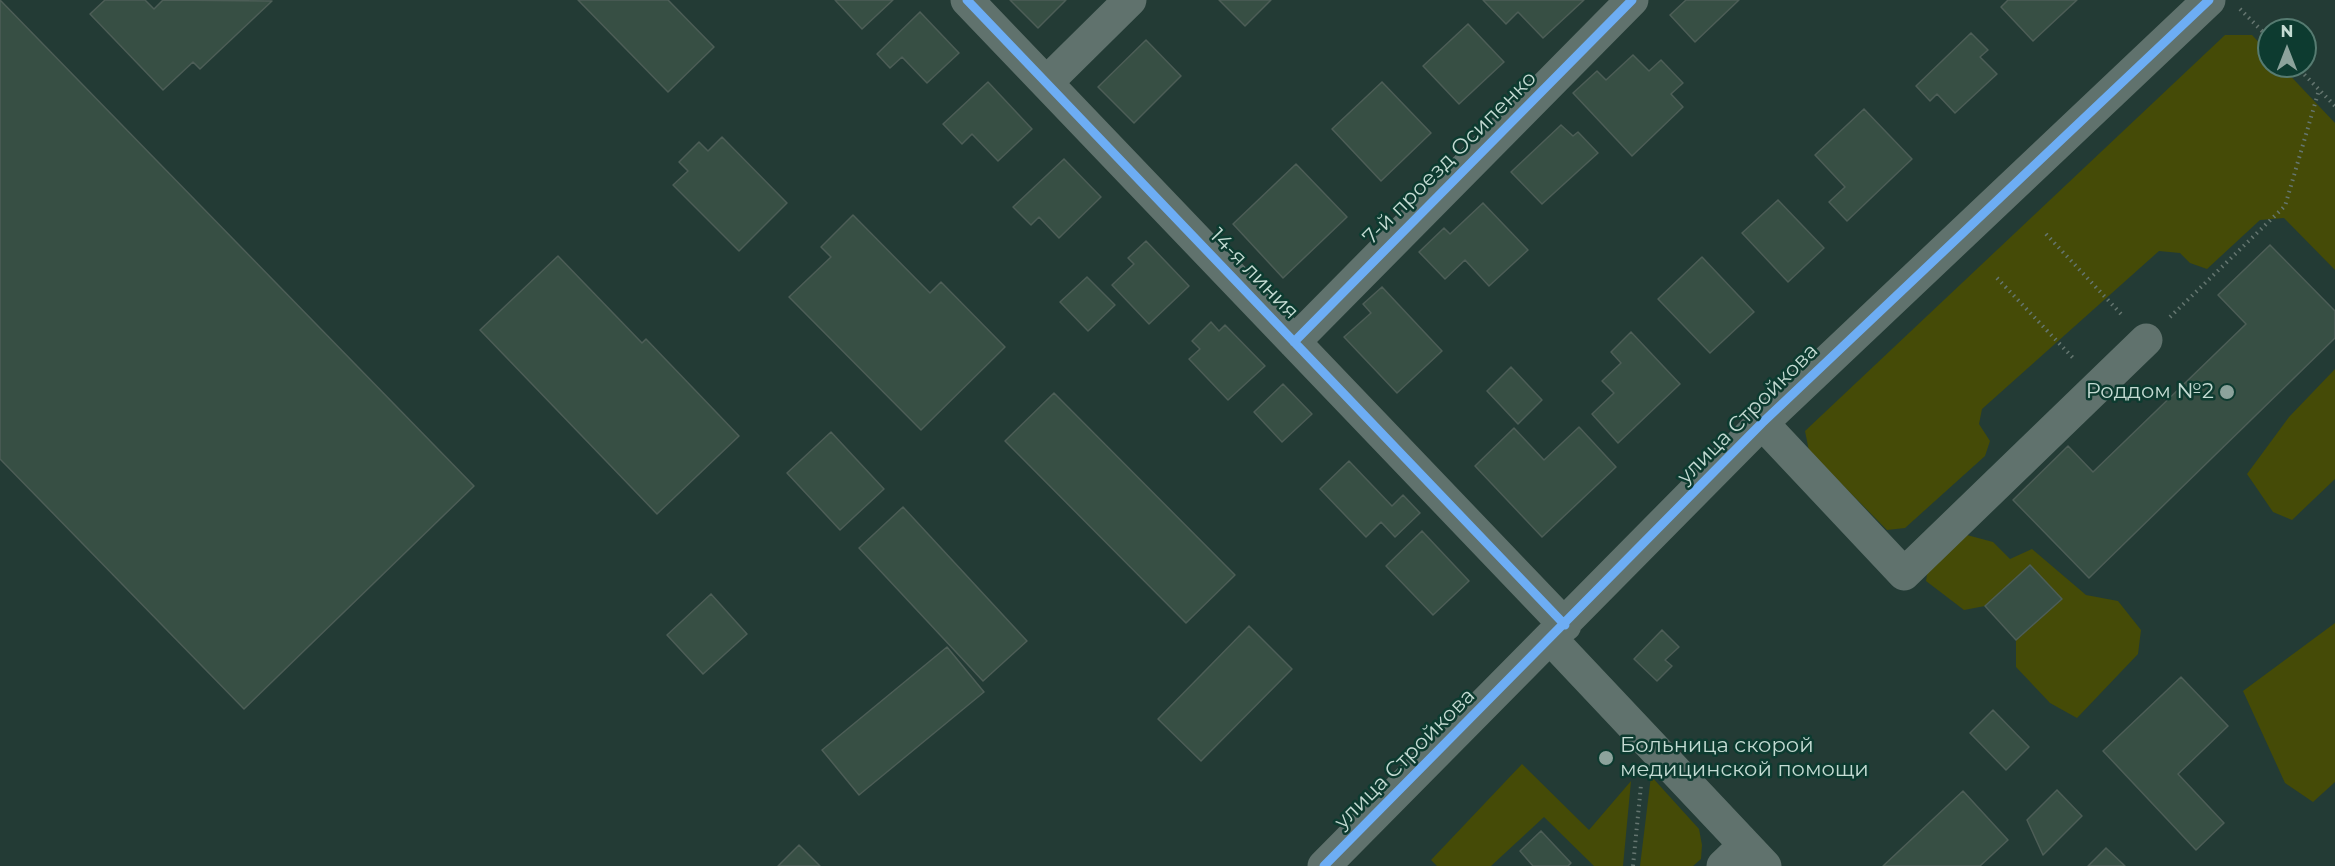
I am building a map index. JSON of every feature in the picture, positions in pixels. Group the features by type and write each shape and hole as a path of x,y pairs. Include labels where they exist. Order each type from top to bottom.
{"street":[{"name":"14-я линия","path":"967,0 1294,342 1558,632 1744,859"},
{"path":"1047,82 1130,0"},
{"name":"7-й проезд Осипенко","path":"1294,342 1632,0"},
{"name":"улица Стройкова","path":"1324,866 1558,632 1762,423 2224,4"},
{"path":"1762,423 1904,574 2146,340"}],"path":[{"path":"2224,4 2257,29"},
{"path":"2308,78 2335,106"},
{"path":"2046,234 2146,340 2285,206 2319,90"},
{"path":"1997,278 2099,386"},
{"path":"1633,866 1646,739"}],"green space":[{"path":"2225,35 2252,35 2257,40 2257,78 2292,78 2335,123 2335,270 2284,218 2260,220 2207,269 2190,263 2180,253 2159,251 1982,409 1979,424 1990,441 1985,456 1905,528 1887,530 1809,451 1805,431"},
{"path":"2335,369 2335,479 2292,520 2273,512 2247,474 2289,417"},
{"path":"1967,535 1993,542 2010,559 2032,549 2086,595 2118,601 2141,630 2138,654 2077,718 2050,703 2016,667 2016,640 2061,599 2030,565 1985,606 1964,610 1926,581 1928,569"},
{"path":"2335,623 2335,782 2313,802 2285,783 2243,691"},
{"path":"1522,764 1589,830 1631,781 1623,866 1594,866 1544,817 1491,866 1437,866 1431,860"},
{"path":"1651,776 1699,829 1702,845 1701,859 1693,866 1640,866"}],"building":[{"path":"0,0 474,486 244,709 0,459"},
{"path":"105,0 145,0 154,9 163,0 272,1 200,69 193,62 163,90 90,14"},
{"path":"578,0 668,0 714,47 668,92"},
{"path":"835,0 893,0 862,29"},
{"path":"1010,0 1066,0 1038,28"},
{"path":"1219,0 1271,0 1245,26"},
{"path":"1483,0 1584,0 1543,38 1518,12 1506,24"},
{"path":"1686,0 1739,0 1695,42 1670,15"},
{"path":"2008,0 2077,0 2033,41 2001,7"},
{"path":"920,12 959,53 927,83 902,57 890,68 877,54"},
{"path":"1468,24 1504,62 1459,104 1423,66"},
{"path":"1971,33 1988,50 1980,57 1997,74 1955,113 1937,94 1930,101 1916,86"},
{"path":"1146,40 1181,76 1134,123 1098,87"},
{"path":"1633,55 1649,71 1661,60 1683,83 1671,94 1683,107 1632,156 1573,93 1597,71 1606,80"},
{"path":"988,82 1032,129 998,161 972,134 962,144 943,124"},
{"path":"1382,82 1431,133 1381,181 1332,129"},
{"path":"1864,109 1912,159 1847,221 1829,202 1845,187 1815,155"},
{"path":"1561,125 1573,136 1578,132 1598,153 1542,204 1511,172"},
{"path":"722,137 787,203 739,251 673,185 688,171 679,162 699,142 708,151"},
{"path":"1064,159 1101,197 1059,238 1039,217 1031,225 1013,207"},
{"path":"1296,164 1347,217 1283,278 1233,224"},
{"path":"1778,200 1824,248 1788,282 1742,233"},
{"path":"1483,203 1528,250 1489,286 1465,260 1445,279 1419,252 1444,228 1450,234"},
{"path":"853,215 930,293 941,282 1005,347 921,430 789,297 831,257 821,247"},
{"path":"1146,241 1189,286 1149,324 1112,285 1134,264 1128,258"},
{"name":"Роддом №2","path":"2270,245 2335,311 2335,338 2089,578 2013,500 2068,446 2093,472 2246,324 2218,295"},
{"path":"558,256 642,343 646,339 739,436 657,514 480,330"},
{"path":"1702,257 1754,312 1710,353 1658,299"},
{"path":"1087,277 1115,305 1088,331 1060,302"},
{"path":"1382,287 1442,351 1397,393 1344,337 1371,313 1363,304"},
{"path":"1211,322 1219,331 1225,325 1265,366 1228,400 1189,359 1200,349 1192,341"},
{"path":"1631,332 1680,384 1618,443 1592,414 1614,393 1602,381 1621,363 1611,352"},
{"path":"1511,367 1542,400 1518,424 1487,391"},
{"path":"1283,384 1312,414 1282,442 1254,412"},
{"path":"1054,393 1235,575 1186,623 1005,441"},
{"path":"1579,427 1616,467 1542,537 1475,466 1514,428 1544,460"},
{"path":"831,432 884,489 840,530 787,473"},
{"path":"1349,461 1392,506 1403,495 1420,513 1395,537 1381,522 1366,537 1320,489"},
{"path":"903,507 1027,641 983,681 859,548"},
{"path":"1422,531 1469,581 1433,615 1386,566"},
{"path":"2030,565 2062,599 2016,640 1985,606"},
{"path":"711,594 747,634 703,674 667,635"},
{"path":"1249,626 1292,669 1201,761 1158,719"},
{"path":"1662,630 1679,647 1665,660 1672,666 1657,681 1634,659"},
{"path":"947,647 984,692 859,795 822,750"},
{"path":"2181,677 2228,726 2178,774 2224,823 2196,850 2103,751"},
{"path":"1993,710 2029,747 2006,770 1970,733"},
{"path":"2057,790 2082,816 2043,855 2027,820"},
{"path":"1963,791 2008,840 1980,866 1883,866"},
{"path":"1541,831 1571,863 1568,866 1533,866 1520,851"},
{"path":"799,845 820,866 778,866"},
{"path":"2106,848 2125,866 2088,866"}],"cycle path":[{"path":"967,0 1565,625"},
{"path":"1294,342 1632,0"},
{"path":"1324,866 1762,423 2209,0"}],"place":[{"name":"Роддом №2","path":"2227,392"},
{"name":"Больница скорой медицинской помощи","path":"1606,758"}]}
